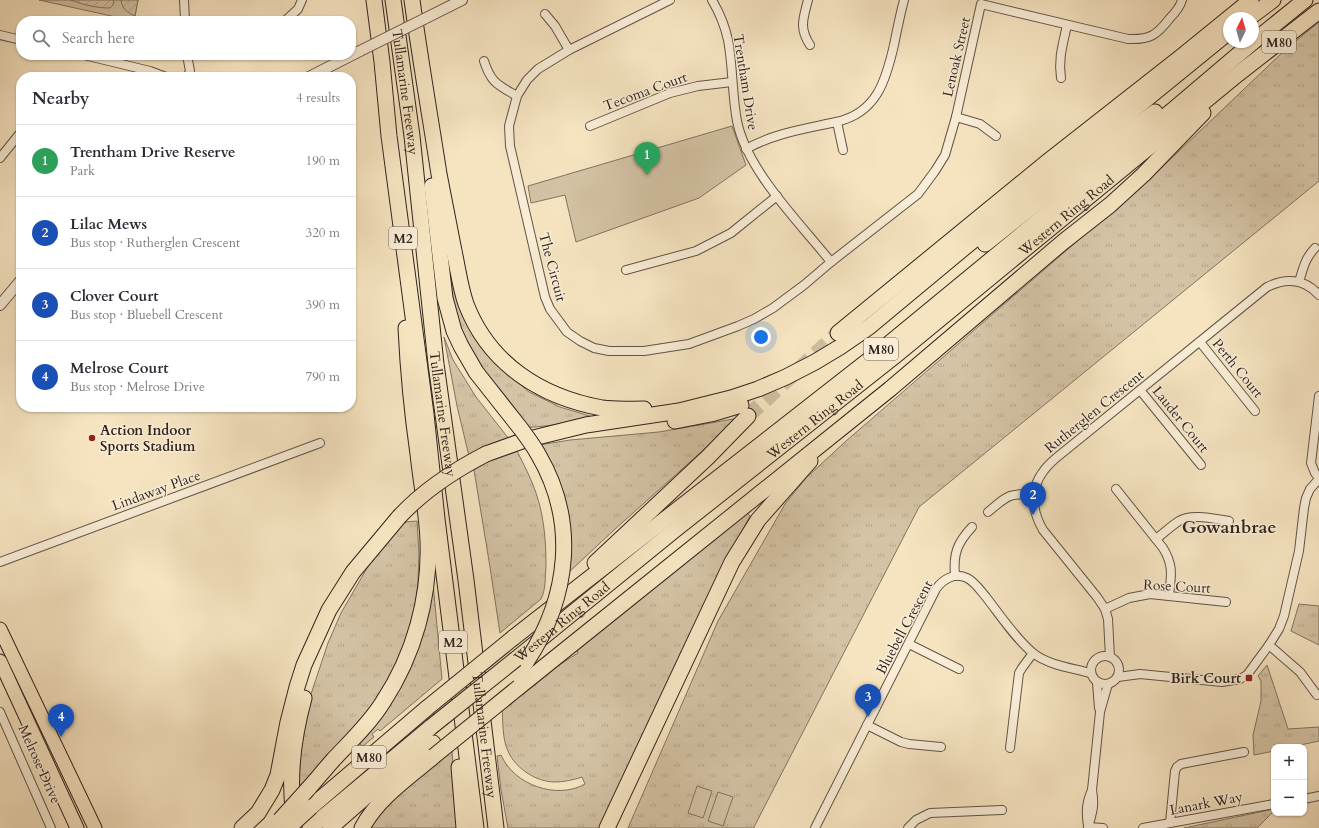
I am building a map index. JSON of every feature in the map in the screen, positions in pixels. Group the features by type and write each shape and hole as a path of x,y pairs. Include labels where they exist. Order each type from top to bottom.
{"highway":[{"name":"Tullamarine Freeway","path":"374,0 389,136 425,406 437,519 476,828"},
{"name":"Tullamarine Freeway","path":"393,0 412,136 436,364 466,580 496,828"},
{"path":"344,828 380,798 512,679 527,661 544,632 556,601 562,572 562,527 554,491 547,473 529,440 476,372 454,331 445,298 419,52 412,0"},
{"path":"838,333 1041,167 1251,0"},
{"path":"1250,12 1263,0"},
{"path":"1256,12 1273,0"},
{"name":"Western Ring Road","path":"1259,37 1305,0"},
{"name":"Western Ring Road","path":"312,826 431,727 896,355 1238,74 1319,11"},
{"path":"242,828 258,813 272,790 278,776 288,722 297,687 304,665 329,610 354,572 399,517 438,482 486,454 511,444 586,425 679,411 731,398 752,391 786,377 840,347 869,327 1223,36"},
{"path":"551,433 659,423 711,414 763,398 791,386 848,354 878,332 964,260 1109,146 1245,48"},
{"name":"Western Ring Road","path":"280,825 311,807 427,708 513,638 874,356 1174,109 1245,48"},
{"path":"419,52 442,188 462,291 472,318 487,343 505,363 526,380 547,392 571,400 603,408 630,409 705,404"},
{"path":"330,828 363,799 519,687 859,413 1063,242 1110,205 1133,185 1177,141 1238,74"},
{"path":"280,825 308,789 367,724 388,695 412,643 426,586 428,540 407,353 404,295 389,136"},
{"path":"607,828 732,562 752,530 767,511 824,446 859,413"},
{"path":"513,638 708,457 748,416"},
{"path":"437,519 447,656 458,754 464,828"},
{"path":"296,828 293,809 293,766 297,732 310,678 325,635 334,617 346,594 380,541"},
{"path":"362,828 380,803 433,750"}],"main road":[{"name":"Melrose Drive","path":"0,628 96,828"},
{"name":"Melrose Drive","path":"0,661 77,828"},
{"path":"38,743 52,736"}],"street":[{"path":"184,0 185,16"},
{"path":"290,16 298,9 302,0"},
{"path":"356,53 462,0"},
{"name":"The Circuit","path":"670,0 569,50 538,69 527,80 517,96 509,126 510,146 545,297 550,309 568,332 580,341 594,348 609,351 644,350 689,344 754,319 773,308 804,285 831,262"},
{"name":"Trentham Drive","path":"712,0 718,11 728,39 737,122 746,149 761,174 777,196 831,262"},
{"path":"808,0 803,27 804,35 810,45"},
{"path":"746,149 795,130 837,122 849,118 862,110 874,98 883,85 904,0"},
{"name":"Lenoak Street","path":"831,262 918,194 945,155 956,117 981,4 1128,39 1145,38 1156,34 1175,13 1182,0"},
{"path":"544,14 555,26 569,50"},
{"path":"1061,78 1059,66 1067,25"},
{"path":"0,35 16,39"},
{"path":"105,60 153,72"},
{"path":"188,60 189,72"},
{"path":"319,72 342,60"},
{"path":"484,62 488,73 493,80 501,87 517,96"},
{"name":"Tecoma Court","path":"590,126 670,94 698,86 732,82"},
{"path":"956,117 980,124 996,136"},
{"path":"837,122 843,150"},
{"path":"0,156 16,138"},
{"path":"626,270 696,251 732,233 777,196"},
{"path":"1315,248 1309,254 1304,264 1299,282 1313,289 1319,295"},
{"name":"Rutherglen Crescent","path":"1106,657 1109,638 1108,620 1105,609 1043,530 1035,514 1033,495 1040,475 1047,466 1267,287 1286,281 1299,282"},
{"path":"0,305 16,286"},
{"name":"Perth Court","path":"1200,342 1255,411"},
{"name":"Lauder Court","path":"1140,390 1201,465"},
{"path":"1118,677 1118,666 1115,661 1106,657 1096,659 1092,664 1090,673 1092,679 1097,683 1104,685 1118,677 1140,674 1222,682 1240,679 1247,675 1269,645 1279,629 1288,602 1300,551 1306,498 1310,489 1319,479 1312,463 1319,396"},
{"name":"Lindaway Place","path":"0,562 320,443"},
{"path":"1116,489 1163,548 1170,560 1169,596"},
{"path":"988,512 1009,496 1015,494 1033,495"},
{"path":"1156,539 1179,521 1186,518 1194,517 1229,521"},
{"path":"972,527 960,541 955,552 955,576 963,576 974,583 1033,653 1051,663 1090,673"},
{"name":"Bluebell Crescent","path":"814,828 940,583 946,578 955,576"},
{"name":"Rose Court","path":"1105,609 1129,598 1140,595 1169,596 1226,602"},
{"path":"909,644 959,669"},
{"path":"1269,645 1300,672 1317,695"},
{"path":"1010,748 1019,673 1033,653"},
{"path":"1065,666 1092,664"},
{"path":"1118,666 1140,674"},
{"path":"1097,683 1100,712"},
{"path":"1103,828 1088,827 1093,814 1094,800 1092,790 1100,712 1108,684"},
{"name":"Melrose Drive","path":"0,712 51,828"},
{"path":"868,725 901,742 941,747"},
{"path":"1170,823 1175,771 1177,767 1181,764 1244,752"},
{"path":"1307,799 1319,797"},
{"name":"Lanark Way","path":"1143,828 1271,805"},
{"path":"908,828 916,820 939,812 1002,810"}],"green space":[{"path":"39,0 138,0 135,16 111,16"},
{"path":"71,0 114,0 113,5 110,8 90,6"},
{"path":"121,0 138,0 135,16 125,10 122,6"},
{"path":"1319,22 1319,181 919,507 754,828 628,828 718,621 785,504 806,478 846,441 1156,173 1285,50"},
{"path":"732,126 746,165 699,198 576,242 565,195 531,203 528,186"},
{"path":"446,250 500,367 529,392 560,407 603,420 525,428 483,372 463,338 448,278"},
{"path":"444,337 453,360 476,397 509,439 469,456 457,406"},
{"path":"739,418 567,574 539,445 570,440 659,432"},
{"path":"517,451 532,482 541,511 546,547 545,583 541,599 500,633 474,470 493,458"},
{"path":"746,512 750,516 735,544 685,652 681,651 669,685 601,828 508,828 497,756 501,755 507,766 516,774 526,782 537,787 550,790 562,790 574,789 585,784 582,777 562,782 541,780 527,773 521,768 511,757 506,746 502,707 556,667 578,653 576,647 710,540 712,542 715,540 713,537"},
{"path":"417,521 419,553 415,609 394,673 374,707 298,789 301,745 309,700 328,643 341,613 370,563 400,526 406,522"},
{"path":"432,573 442,679 380,731 378,729 372,734 374,737 362,747 359,742 380,717"},
{"path":"1299,604 1319,606 1319,645 1291,631"},
{"path":"1267,665 1288,729 1319,727 1319,741 1305,744 1271,744 1271,752 1254,755 1253,735 1261,701 1261,681 1258,676"},
{"path":"452,751 457,828 370,828 386,804"},
{"path":"697,786 712,791 703,818 688,813"},
{"path":"718,792 733,797 723,826 708,821"},
{"path":"1271,810 1271,814 1257,828 1184,828"}],"tunnel":[{"path":"748,416 838,333"}],"place":[{"name":"Trentham Drive Reserve","path":"647,175"},
{"name":"Action Indoor Sports Stadium","path":"92,438"},
{"name":"Lilac Mews","path":"1033,515"},
{"name":"Birk Court","path":"1249,678"},
{"name":"Clover Court","path":"868,717"},
{"name":"Melrose Court","path":"61,737"}],"district":[{"name":"Gowanbrae","path":"1229,527"}]}
